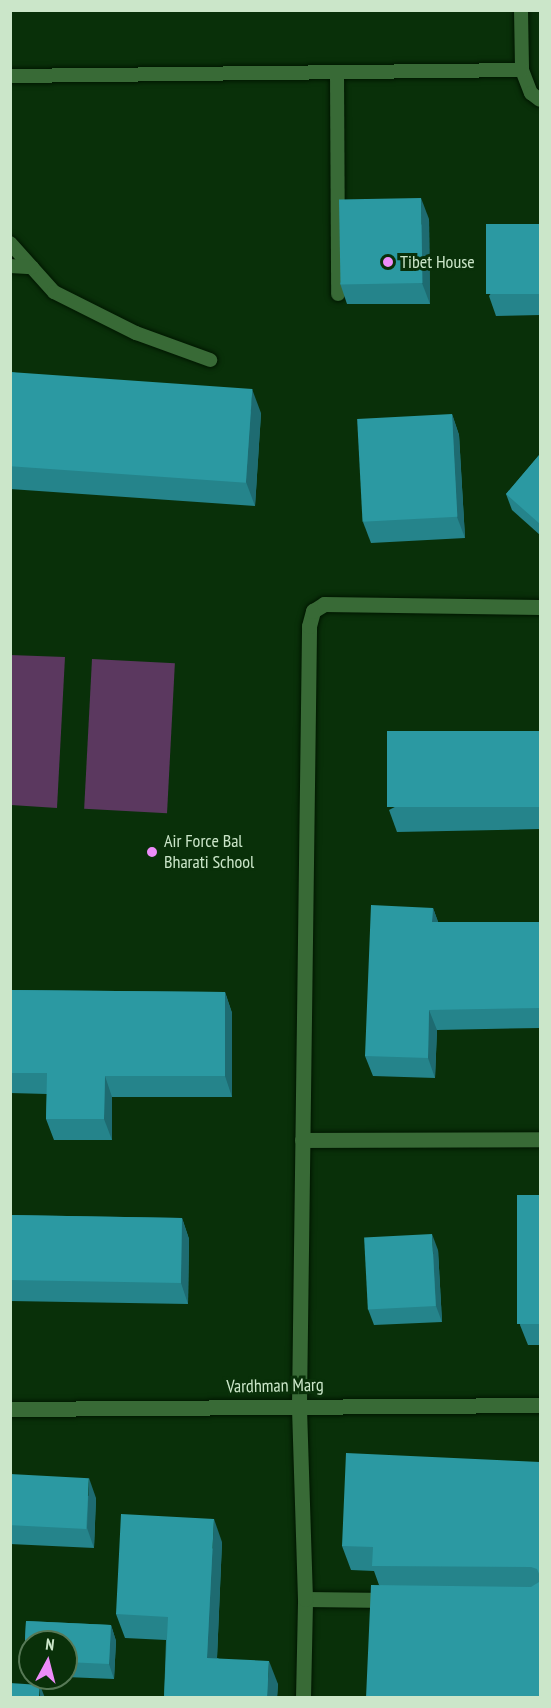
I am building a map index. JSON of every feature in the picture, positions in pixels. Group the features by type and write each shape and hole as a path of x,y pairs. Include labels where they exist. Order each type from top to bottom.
{"street":[{"path":"303,1698 305,1599 299,1405 309,626 313,611 324,604 540,607"},
{"path":"302,1140 540,1140"},
{"name":"Vardhman Marg","path":"10,1410 299,1405 540,1405"},
{"path":"305,1599 410,1600"}],"lane":[{"path":"521,10 522,70 531,93 540,100"},
{"path":"10,76 337,74 522,70"},
{"path":"337,74 338,294"},
{"path":"10,243 54,292 136,333 210,360"},
{"path":"10,266 32,267"}],"shaded area":[{"path":"10,655 65,657 57,808 11,805"},
{"path":"92,659 175,663 167,813 84,809"}],"building":[{"name":"Tibet House","path":"421,198 422,283 340,284 339,199"},
{"path":"486,224 540,224 540,294 486,294"},
{"path":"10,372 252,389 246,483 10,466"},
{"path":"452,414 457,517 363,522 357,419"},
{"path":"540,454 540,524 506,494"},
{"path":"387,731 540,731 540,807 387,807"},
{"path":"371,905 433,908 432,922 540,922 540,1008 429,1010 428,1058 365,1056"},
{"path":"10,990 225,992 225,1076 105,1076 104,1119 46,1119 47,1073 10,1073"},
{"path":"517,1195 540,1195 540,1324 517,1324"},
{"path":"10,1215 182,1218 181,1283 10,1280"},
{"path":"432,1234 436,1306 368,1309 364,1238"},
{"path":"346,1453 540,1462 540,1576 537,1569 531,1567 372,1566 373,1547 342,1546"},
{"path":"10,1474 89,1478 86,1529 10,1525"},
{"path":"121,1514 214,1519 207,1658 269,1661 267,1698 164,1698 168,1617 116,1614"},
{"path":"540,1578 540,1698 366,1698 371,1585 531,1587 539,1582"},
{"path":"26,1621 111,1625 109,1664 78,1663 78,1630 26,1630"},
{"path":"10,1683 18,1684 18,1690 40,1690 39,1698 10,1698"}],"place":[{"name":"Tibet House","path":"388,262"},
{"name":"Air Force Bal Bharati School","path":"152,852"}]}
